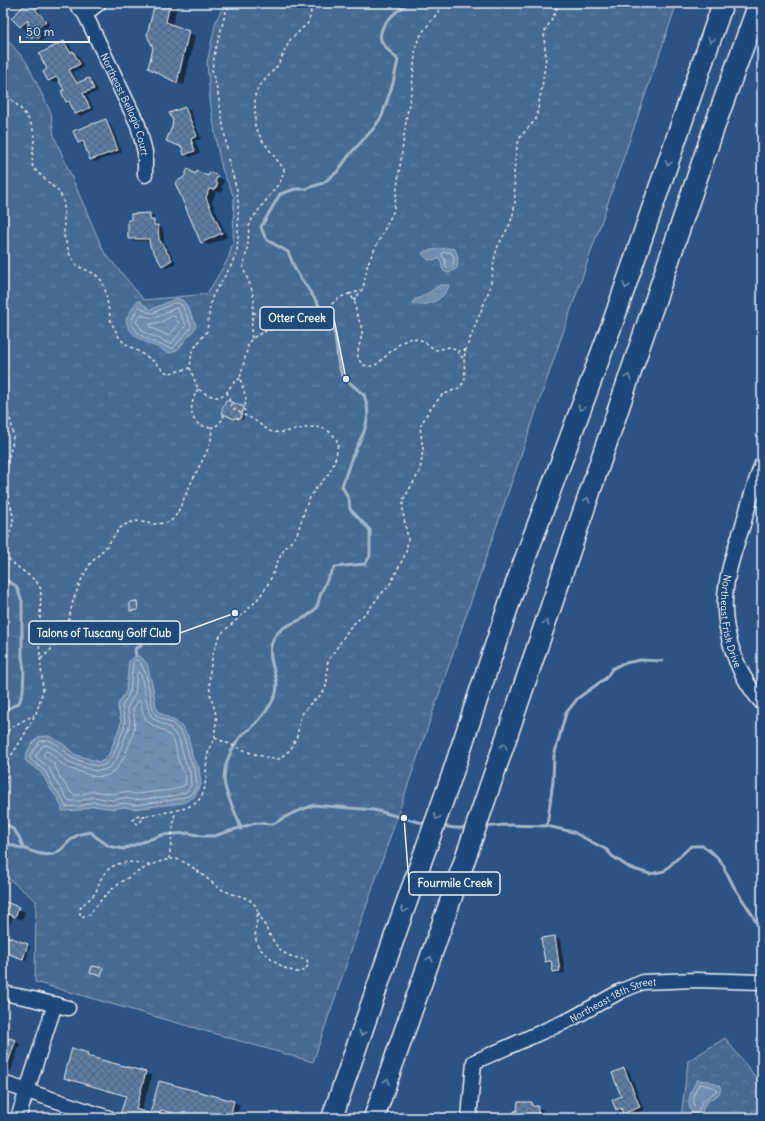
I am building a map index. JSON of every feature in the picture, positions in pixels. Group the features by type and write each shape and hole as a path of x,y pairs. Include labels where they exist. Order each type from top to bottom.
{"highway":[{"path":"332,1118 450,781 515,586 614,319 723,3"},
{"path":"374,1118 464,862 642,336 759,3"}],"street":[{"name":"Northeast Bellagio Court","path":"75,3 85,14 138,125 145,152 145,175"},
{"path":"85,14 99,3"},
{"name":"Northeast Frisk Drive","path":"762,464 731,562 725,599 728,630 732,649 738,666 748,684 762,703"},
{"name":"Northeast 18th Street","path":"469,1118 474,1062 571,1018 621,990 643,982 696,980 762,982"},
{"path":"3,993 62,1006 18,1118"},
{"path":"3,1082 102,1117"}],"path":[{"path":"227,149 222,128 218,94 213,77 212,62 227,8 244,3"},
{"path":"252,339 251,333 254,294 243,268 248,244 250,223 280,182 284,173 284,169 262,140 255,126 255,95 258,88 278,65 290,40 308,23 312,3"},
{"path":"354,301 364,284 368,263 393,212 412,88 416,44 443,3"},
{"path":"215,738 265,758 279,759 291,749 297,736 301,715 325,689 327,683 327,664 330,658 351,626 373,606 375,600 392,581 408,546 408,533 403,513 403,500 422,465 423,449 420,427 428,412 442,395 458,388 466,378 464,358 466,349 490,288 495,255 498,246 510,224 513,214 515,203 515,156 521,136 536,119 546,57 544,38 545,31 555,13 558,3"},
{"path":"3,91 23,111 33,125 33,168 60,193 64,204 64,236 70,256 77,266 95,274 102,282 105,289 111,322 123,342 152,360 165,372 170,373 190,368"},
{"path":"228,160 237,190 237,251 231,266 213,296 210,306 207,332 192,351 190,368 198,389 214,397 222,396 227,392 232,384 240,378"},
{"path":"244,415 246,398 240,378 249,342 270,330 298,325 310,326 332,304 349,294 361,290"},
{"path":"349,294 354,301 362,334 358,353 359,359 364,365 372,366 378,364 408,339 417,338 436,350 450,347 458,351 464,350 466,352"},
{"path":"458,351 460,356 464,358"},
{"path":"198,389 192,403 192,414 194,420 199,425 204,427 212,427 224,418 223,414"},
{"path":"146,816 137,824 133,820 134,817 140,815 142,817 146,816 175,812 190,806 201,798 206,782 207,755 215,738 214,733 216,716 211,700 210,684 215,645 218,638 260,596 266,588 284,550 296,535 306,507 313,493 329,475 338,447 334,436 322,429 308,427 284,432 271,432 254,419 232,408 227,392"},
{"path":"3,402 10,417 13,432 12,446 4,473 4,482 13,522 5,551 10,561 36,581 41,589 39,639 43,690 39,706 22,739 9,759 6,771 6,782 3,787"},
{"path":"40,660 55,647 62,638 68,623 73,601 82,578 90,564 107,546 118,529 135,521 159,524 168,522 177,514 207,451 211,440 212,427"},
{"path":"3,735 19,722 34,715"},
{"path":"169,859 175,812"},
{"path":"150,865 132,862 122,863 110,867 100,880 94,894 80,909 81,917 87,917 90,915 101,900 114,887 150,865 169,859 178,860 228,893 251,901 255,904 265,928 278,947 288,955 306,960 308,963 307,968 299,972 288,970 260,948 256,943 254,928 258,912"}],"green space":[{"path":"226,3 677,3 313,1062 35,982 36,901 3,874 3,35 26,61 51,113 54,136 104,252 144,300 207,294 228,259 233,242 234,197 222,169 217,146 210,99 207,63 217,18"},
{"path":"725,1038 757,1079 762,1100 762,1118 681,1118 688,1061"}],"water":[{"path":"447,248 455,249 458,257 457,268 449,273 443,270 440,259 428,260 422,253 425,251"},
{"path":"440,285 449,285 444,294 434,302 423,305 412,303 414,300 422,297"},
{"path":"177,298 186,304 196,325 186,340 176,351 172,353 166,352 133,334 127,325 126,319 137,301 140,301 149,309 152,309"},
{"path":"136,656 143,659 147,664 156,707 160,713 175,721 182,727 188,736 193,759 199,768 201,784 199,789 194,797 183,803 133,809 124,807 114,809 93,806 81,810 62,811 58,799 49,787 42,773 25,760 28,750 38,737 49,736 62,743 74,754 100,762 104,760 109,754 120,726 121,722 118,704 126,691 129,661"},
{"path":"697,1080 709,1081 720,1086 718,1095 704,1106 702,1116 695,1114 689,1107 690,1096"}],"building":[{"path":"27,3 33,3 36,6 36,10 46,21 39,27 39,38 27,37 28,20 20,27 11,18"},
{"path":"155,3 170,3 166,22 189,31 177,83 148,68 153,48 147,35"},
{"path":"64,41 70,52 73,51 80,64 69,70 77,83 89,78 94,89 83,93 90,108 75,114 69,101 66,102 61,91 64,90 57,77 48,81 43,72 47,69 39,54"},
{"path":"185,107 197,136 191,139 195,151 184,155 182,147 166,141 172,127 173,120 169,113"},
{"path":"106,119 118,150 90,160 83,141 78,143 73,131"},
{"path":"188,169 195,174 197,171 208,176 210,172 218,176 215,182 218,184 214,190 209,189 206,198 222,233 201,243 175,183 184,177"},
{"path":"150,213 150,220 154,220 154,225 158,225 159,239 172,260 162,266 150,246 149,239 128,239 128,220 131,220 131,214"},
{"path":"226,400 244,407 240,419 234,419 221,413"},
{"path":"137,601 138,610 130,611 130,602"},
{"path":"3,901 19,907 15,917 3,912"},
{"path":"3,935 28,944 23,959 3,952"},
{"path":"555,936 560,971 553,972 551,961 545,962 541,938"},
{"path":"92,966 103,968 101,976 90,973"},
{"path":"9,1038 16,1040 4,1074 3,1041 7,1043"},
{"path":"72,1048 88,1053 87,1056 146,1072 136,1109 150,1114 159,1081 234,1101 230,1118 190,1118 161,1110 158,1118 131,1118 120,1115 126,1096 64,1078"},
{"path":"624,1068 640,1107 623,1114 621,1108 616,1110 612,1100 621,1096 612,1073"},
{"path":"518,1102 532,1102 532,1106 538,1106 538,1116 535,1115 535,1118 514,1118 514,1111 517,1111"}],"waterway":[{"path":"241,829 226,791 224,779 226,765 235,744 261,717 275,696 277,683 270,652 274,638 284,627 305,618 316,608 320,595 335,567 365,564 370,556 370,530 350,509 349,500 342,486 352,457 364,432 368,416 364,395 342,376 338,361 335,335 329,320 296,271 288,252 267,240 261,227 280,194 295,189 305,189 323,183 337,172 350,154 374,128 382,116 393,83 398,60 381,40 382,29 389,18 408,3"},
{"path":"3,578 16,586 22,601 22,656 24,670 23,691 19,703 3,711"},
{"path":"126,628 132,633 137,634 141,639 141,646 135,650 136,656"},
{"path":"137,634 144,629"},
{"path":"547,826 553,781 554,756 566,713 578,698 606,678 612,669 621,664 640,660 662,661"},
{"path":"3,823 11,827 16,833 23,848 36,853 48,855 61,850 76,836 84,833 91,832 109,846 123,849 162,835 188,833 202,836 214,836 255,823 273,824 293,813 314,805 374,810 426,824"},
{"path":"484,827 504,825 547,826 573,832 607,850 612,856 630,868 650,874 664,871 691,846 703,846 715,855 724,866 725,871 752,914 762,934"},
{"path":"442,826 468,828"},
{"path":"3,840 22,849"}],"place":[{"name":"Otter Creek","path":"346,379"},
{"name":"Talons of Tuscany Golf Club","path":"235,613"},
{"name":"Fourmile Creek","path":"404,818"}]}
